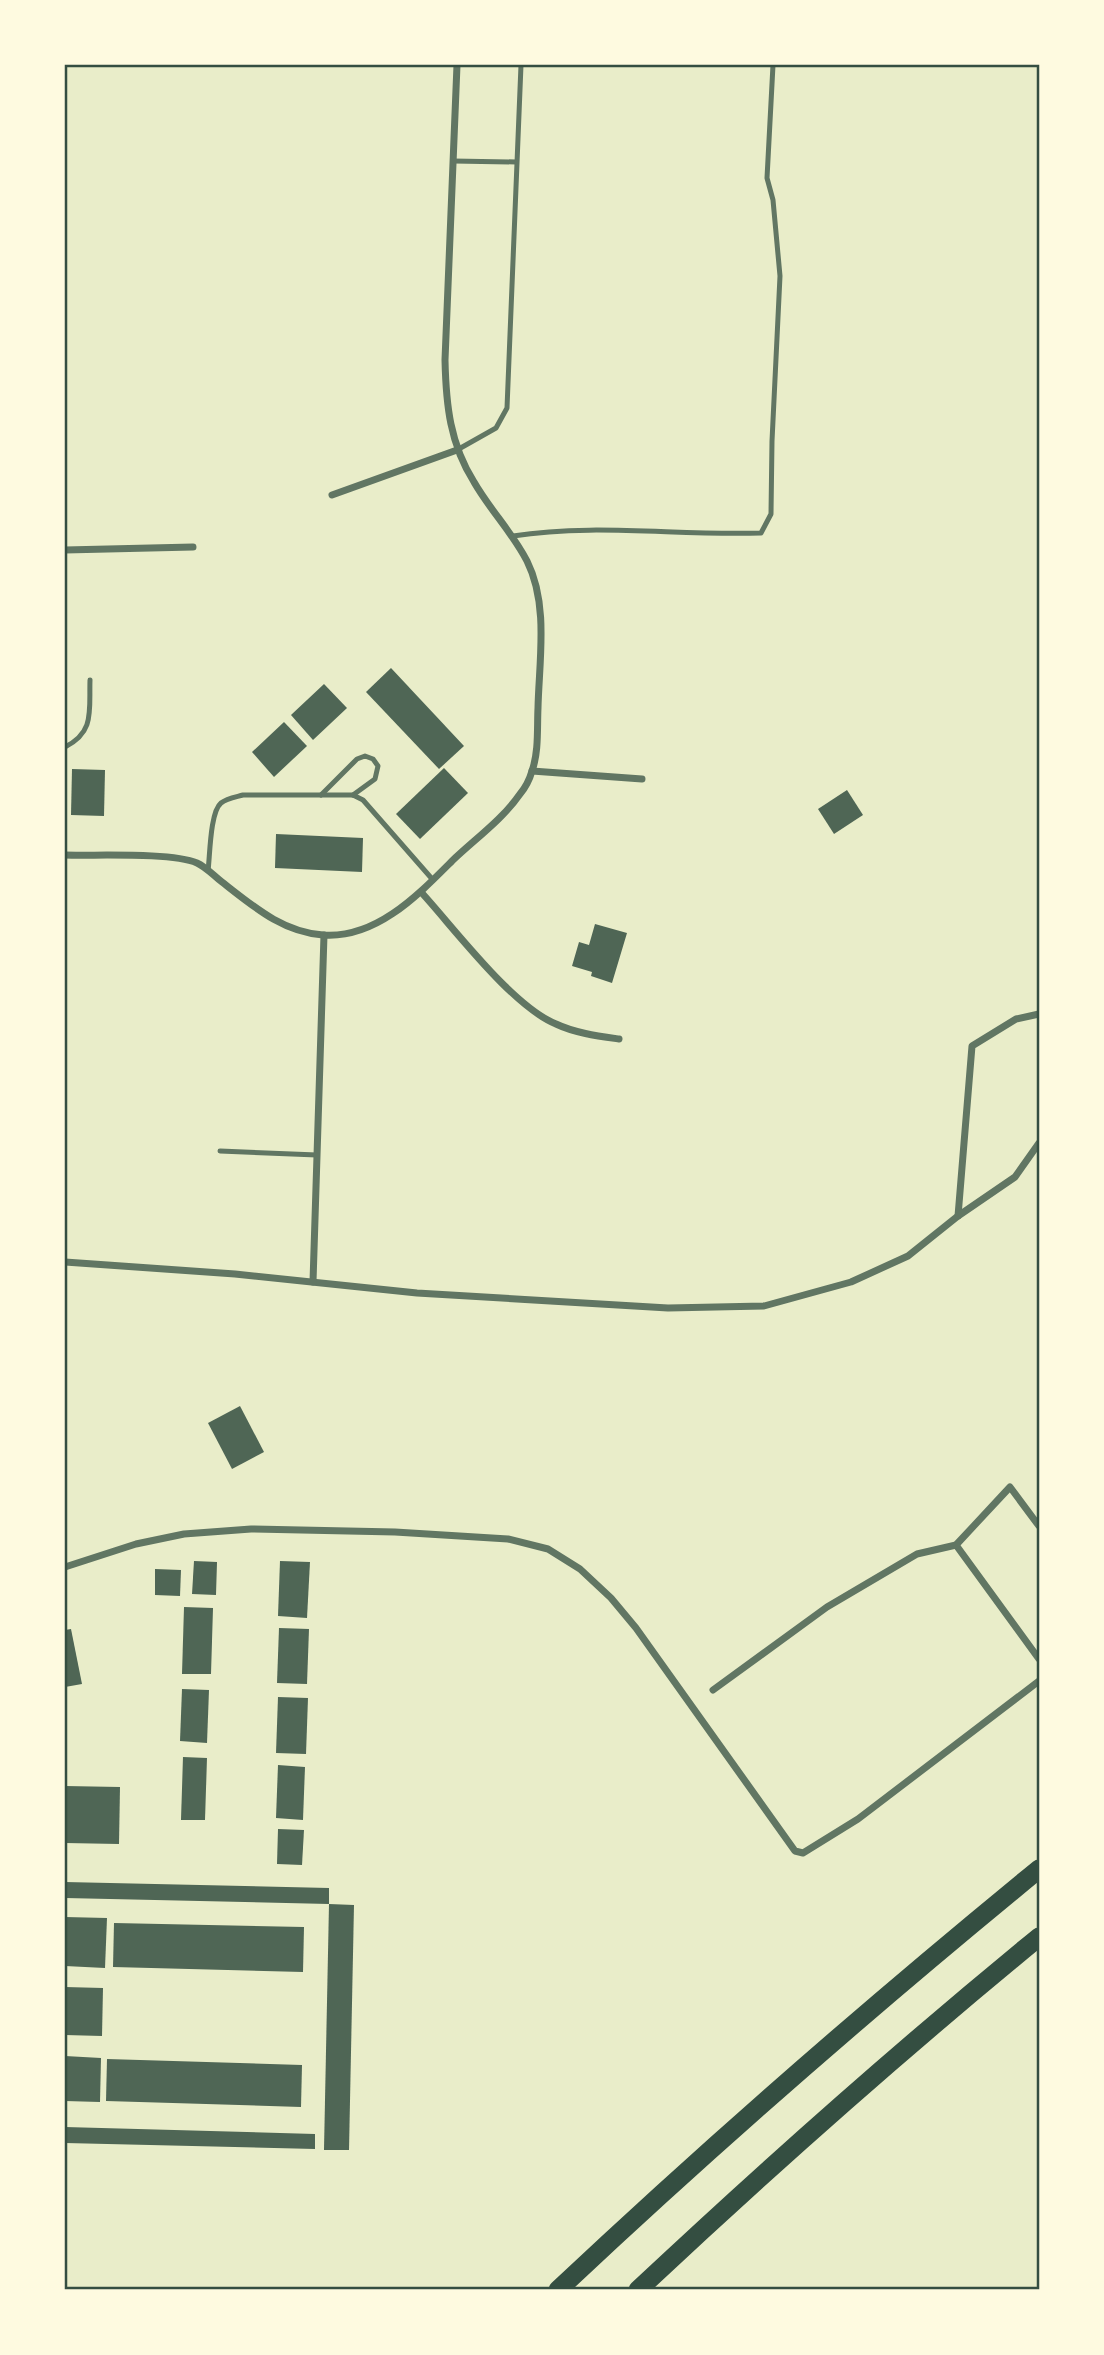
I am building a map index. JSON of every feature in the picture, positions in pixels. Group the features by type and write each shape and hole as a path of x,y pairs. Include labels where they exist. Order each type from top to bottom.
{"highway":[{"path":"558,2290 739,2123 910,1975 1039,1869"},
{"path":"638,2290 757,2179 926,2029 1039,1937"}],"street":[{"path":"65,855 172,858 194,862 269,918 294,930 324,935 345,934 364,928 401,909 506,812 521,793 532,771 536,752 540,617 537,594 523,553 474,483 457,450 450,428 445,360 457,65"},
{"path":"332,495 457,450"},
{"path":"65,550 193,547"},
{"path":"532,771 642,779"},
{"path":"421,891 491,970 517,997 541,1016 555,1024 588,1034 619,1039"},
{"path":"313,1282 324,935"},
{"path":"958,1216 972,1046 1016,1019 1039,1014"},
{"path":"65,1262 417,1293 668,1308 764,1306 851,1282 908,1256 958,1216 1015,1177 1039,1143"},
{"path":"713,1690 827,1607 918,1554 956,1545 1010,1488 1039,1526"},
{"path":"65,1567 136,1544 184,1534 251,1529 395,1532 508,1539 548,1549 580,1569 628,1618 794,1851 803,1853 858,1819 1039,1681"},
{"path":"956,1545 1039,1659"}],"lane":[{"path":"457,450 496,428 507,408 521,65"},
{"path":"513,536 553,529 761,533 771,514 780,276 774,200 767,178 773,65"},
{"path":"453,161 516,162"},
{"path":"65,747 78,740 88,726 90,680"},
{"path":"321,795 357,759 365,756 373,759 378,766 375,779 353,795"},
{"path":"208,871 215,814 220,804 243,795 353,795 363,800 433,880"},
{"path":"220,1151 317,1156"}],"building":[{"path":"391,668 464,746 439,769 366,692"},
{"path":"324,684 347,708 313,740 291,715"},
{"path":"284,722 307,746 274,777 252,752"},
{"path":"444,768 468,793 420,839 396,814"},
{"path":"72,769 105,770 104,816 71,815"},
{"path":"847,790 863,815 834,834 818,809"},
{"path":"276,834 363,838 362,872 275,868"},
{"path":"595,924 627,933 612,983 591,976 592,972 572,966 579,942 589,945"},
{"path":"240,1406 264,1452 232,1469 208,1423"},
{"path":"194,1561 217,1562 216,1595 192,1594"},
{"path":"280,1561 310,1562 307,1618 278,1616"},
{"path":"155,1569 181,1570 180,1596 155,1595"},
{"path":"184,1607 213,1608 211,1674 182,1674"},
{"path":"279,1628 309,1629 307,1684 277,1683"},
{"path":"71,1629 82,1684 65,1687 65,1630"},
{"path":"182,1689 209,1690 207,1743 180,1741"},
{"path":"278,1697 308,1698 306,1754 276,1753"},
{"path":"183,1757 207,1758 205,1820 181,1820"},
{"path":"278,1765 305,1767 303,1820 276,1818"},
{"path":"65,1786 120,1787 119,1844 65,1843"},
{"path":"278,1829 304,1830 302,1865 277,1864"},
{"path":"65,1882 329,1888 329,1904 65,1898"},
{"path":"329,1904 354,1905 349,2150 324,2150"},
{"path":"65,1917 107,1918 105,1968 65,1966"},
{"path":"114,1923 304,1927 303,1972 113,1967"},
{"path":"65,1987 103,1988 102,2036 65,2035"},
{"path":"65,2056 101,2058 100,2102 65,2101"},
{"path":"107,2059 302,2065 301,2107 106,2101"},
{"path":"65,2127 315,2134 315,2149 65,2143"}]}
